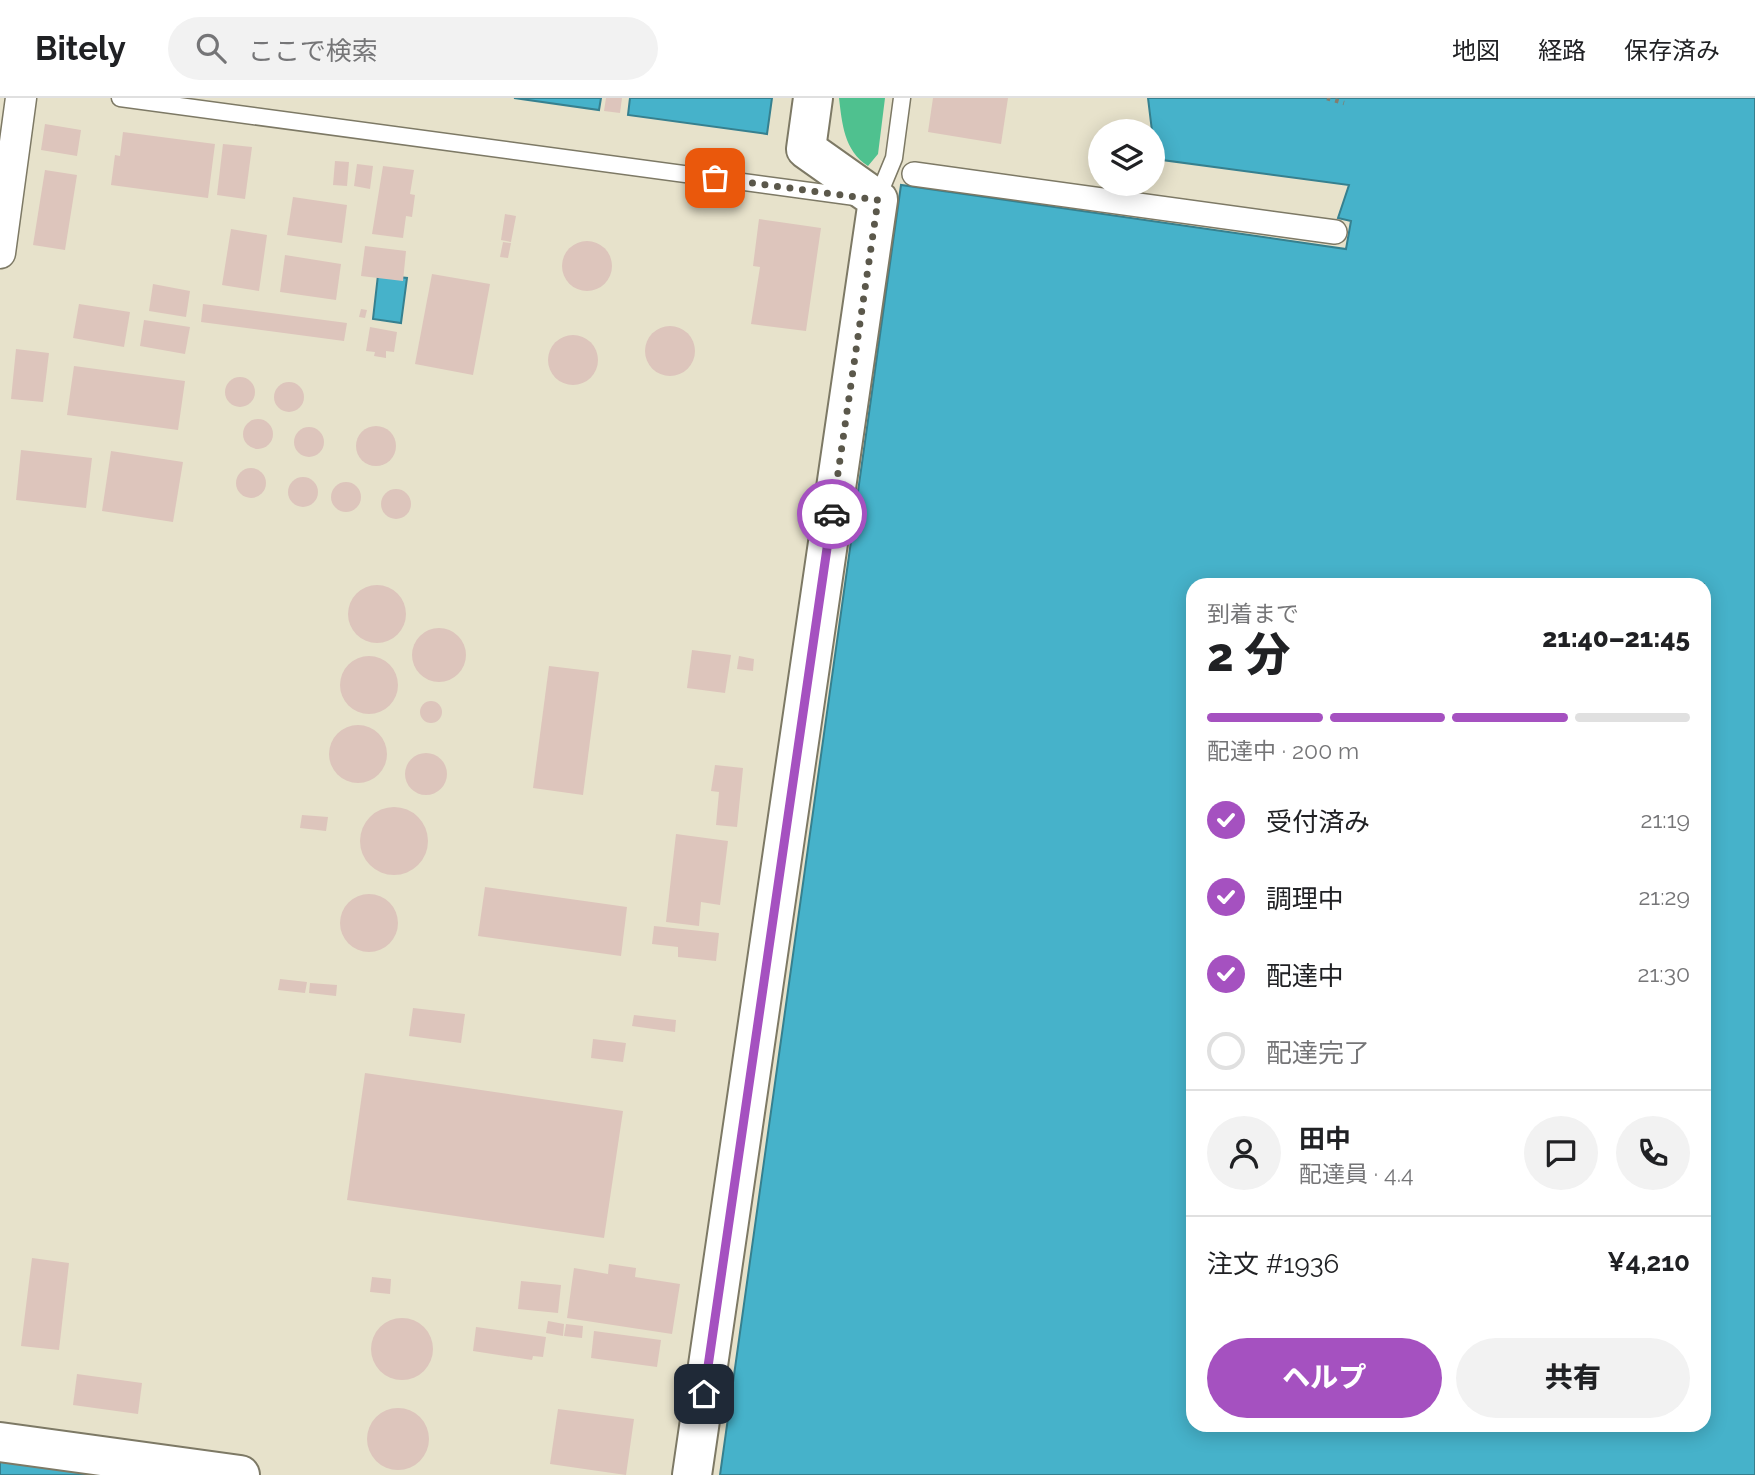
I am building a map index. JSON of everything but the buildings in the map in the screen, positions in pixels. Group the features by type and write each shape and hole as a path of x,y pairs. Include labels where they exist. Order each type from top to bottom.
{"street":[{"path":"0,253 21,98"},
{"path":"692,1475 878,200 806,149 813,98"},
{"path":"914,174 1335,232"},
{"path":"0,1442 240,1475"}],"lane":[{"path":"120,98 878,200 894,158 902,98"}],"path":[{"path":"1327,98 1344,103"}],"green space":[{"path":"839,98 885,98 878,154 868,166 860,160 849,144 843,127"}],"water":[{"path":"514,98 601,98 599,110"},
{"path":"630,98 772,98 767,134 628,115"},
{"path":"1148,98 1755,98 1755,1475 720,1475 901,185 1346,249 1351,221 1338,218 1349,185 1165,160 1165,119 1151,119"},
{"path":"378,275 407,278 401,323 373,319"},
{"path":"0,1458 126,1475 0,1475"}],"way so far":[{"path":"715,178 878,200 832,514"}],"route":[{"path":"704,1394 832,514"}]}
